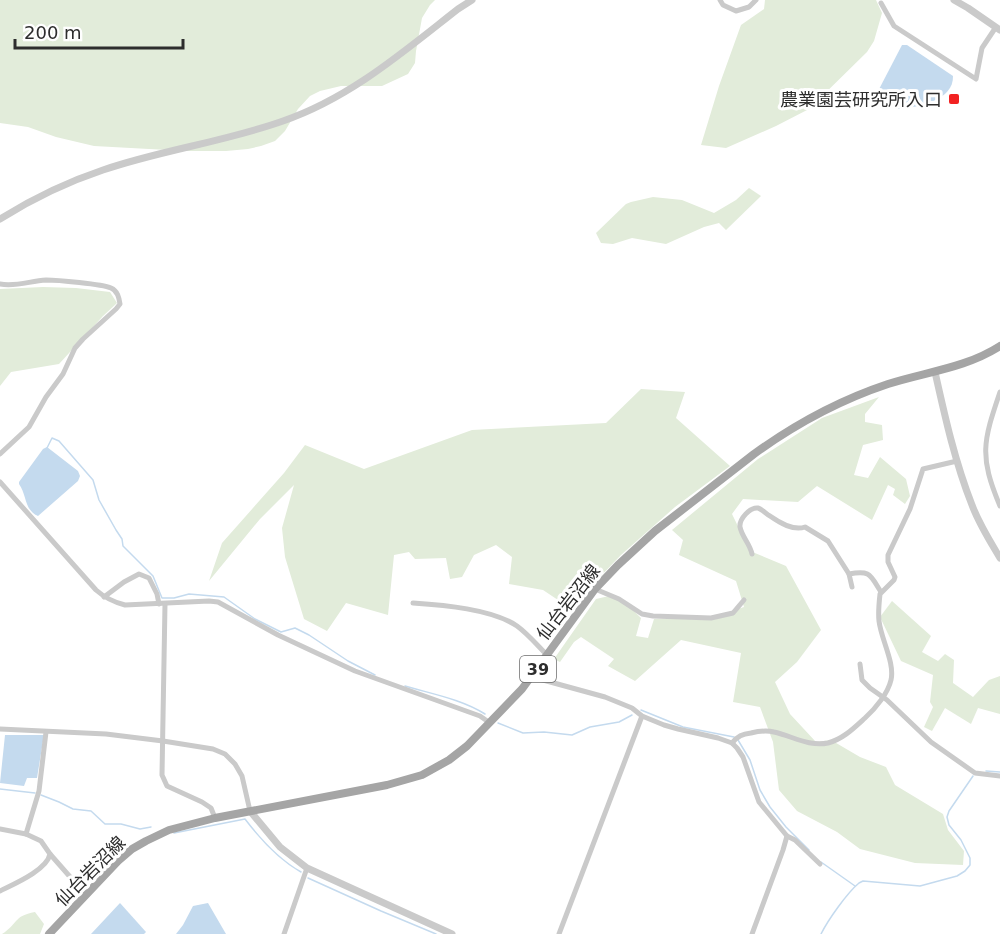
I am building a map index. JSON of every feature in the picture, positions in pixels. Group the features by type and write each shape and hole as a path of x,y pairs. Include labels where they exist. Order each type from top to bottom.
{"main road":[{"name":"仙台岩沼線","path":"49,934 118,861 146,841 177,828 215,818 422,775 449,760 490,723 532,677 595,589 618,565 655,531 771,442 822,412 863,394 888,384 935,372 999,348"}],"street":[{"path":"0,219 52,190 104,170 283,121 322,105 361,83 472,0"},
{"path":"720,0 736,11 749,7 756,0"},
{"path":"881,3 894,26 976,79 981,48 998,28 954,0"},
{"path":"0,284 16,285 46,280 111,288 116,292 120,304 75,348 63,374 46,397 29,427 0,454"},
{"path":"935,372 946,426 973,507 1000,558"},
{"path":"1000,392 987,431 985,460 1000,506"},
{"path":"532,677 605,697 632,708 642,716 678,729 718,738 735,740 743,734 764,730 817,744 826,744 839,739 868,715 883,697 891,679 891,667 879,622 880,594 895,579 888,562 888,555 910,509 923,469 957,460"},
{"path":"0,482 96,590 114,603 125,605 218,602 270,631 355,671 476,714 490,723"},
{"path":"752,554 740,528 747,512 759,508 768,516 789,527 794,529 805,527 828,541 849,574 852,587"},
{"path":"849,574 861,572 869,574 881,592"},
{"path":"104,597 139,574 149,578 162,604 162,775 167,786 202,802 211,808 215,818"},
{"path":"595,589 619,599 647,616 711,618 733,613 744,600"},
{"path":"413,603 452,607 503,619 518,627 547,655"},
{"path":"860,664 862,680 931,742 969,769 978,773 1000,776"},
{"path":"559,934 642,716"},
{"path":"0,729 106,734 213,749 225,754 242,776 250,811 280,847 307,868 452,934"},
{"path":"26,834 39,791 46,732"},
{"path":"735,740 759,802 787,836 795,840 820,864"},
{"path":"0,829 26,834 41,841 87,895"},
{"path":"752,934 787,836"},
{"path":"0,891 35,871 49,859 50,854"},
{"path":"284,934 307,868"}],"green space":[{"path":"0,0 435,0 422,18 415,63 408,74 382,86 341,86 320,91 310,96 298,109 285,131 275,141 261,146 226,151 186,151 94,146 56,137 28,127 0,123"},
{"path":"765,0 876,0 882,13 874,41 867,52 809,109 726,148 701,145 741,25 764,9"},
{"path":"749,188 761,196 726,230 719,223 704,227 666,244 632,238 613,244 601,243 596,233 626,204 631,202 653,197 682,200 714,213 736,200"},
{"path":"43,287 110,292 117,303 59,364 11,372 0,386 0,289"},
{"path":"641,389 685,392 676,418 730,466 675,507 621,555 570,608 543,590 509,584 512,557 496,545 474,555 462,577 450,579 446,558 415,559 409,552 394,555 388,615 346,603 327,631 304,619 285,557 282,528 294,485 260,519 209,581 222,543 284,473 305,445 364,469 472,430 606,423"},
{"path":"879,397 865,414 865,422 882,425 883,440 863,445 854,475 868,478 880,457 906,479 910,496 905,504 893,495 895,489 888,485 872,520 817,486 798,502 743,499 732,514 750,551 786,566 821,630 797,662 775,682 790,714 816,742 831,740 860,757 886,767 895,785 943,814 948,830 964,851 963,865 915,863 860,849 837,832 797,811 779,790 773,742 760,707 733,702 741,653 681,640 635,681 608,666 614,659 581,637 574,642 560,662 554,659 596,599 609,596 628,605 641,618 636,636 648,638 654,619 711,618 744,607 736,581 679,555 683,540 672,530 758,459 822,418"},
{"path":"892,601 931,636 922,652 938,661 945,654 954,660 953,683 973,697 989,680 1000,676 1000,714 978,708 971,724 945,708 932,731 924,727 933,707 930,702 933,675 901,661 880,617"},
{"path":"35,912 44,924 40,934 2,934 19,918"}],"water":[{"path":"902,45 907,45 953,76 948,91 934,101 899,109 876,95"},
{"path":"47,447 78,471 80,476 78,481 38,516 30,510 19,482 43,449"},
{"path":"5,735 44,735 37,778 27,778 24,786 0,783"},
{"path":"120,903 146,932 144,934 91,934"},
{"path":"208,903 226,934 176,934 193,906"}],"waterway":[{"path":"47,448 52,438 59,441 93,480 99,500 122,539 123,546 153,576 162,598 189,594 224,597 255,619 281,632 295,628 375,675"},
{"path":"405,686 456,701 485,714"},
{"path":"641,710 683,727 734,737"},
{"path":"498,723 523,733 544,732 572,735 590,727 619,722 632,715"},
{"path":"738,740 750,760 760,790 770,807 809,850"},
{"path":"986,771 1000,772"},
{"path":"821,934 854,887 863,881 920,886 957,876 965,871 970,865 970,858 961,840 949,825 947,817 973,776"},
{"path":"0,789 35,793"},
{"path":"41,795 73,809 91,811 105,824 121,824 140,829 151,827"},
{"path":"174,833 245,819 270,848 301,872"},
{"path":"821,862 855,886"},
{"path":"308,878 436,934"}],"place":[{"name":"農業園芸研究所入口","path":"954,99"}]}
